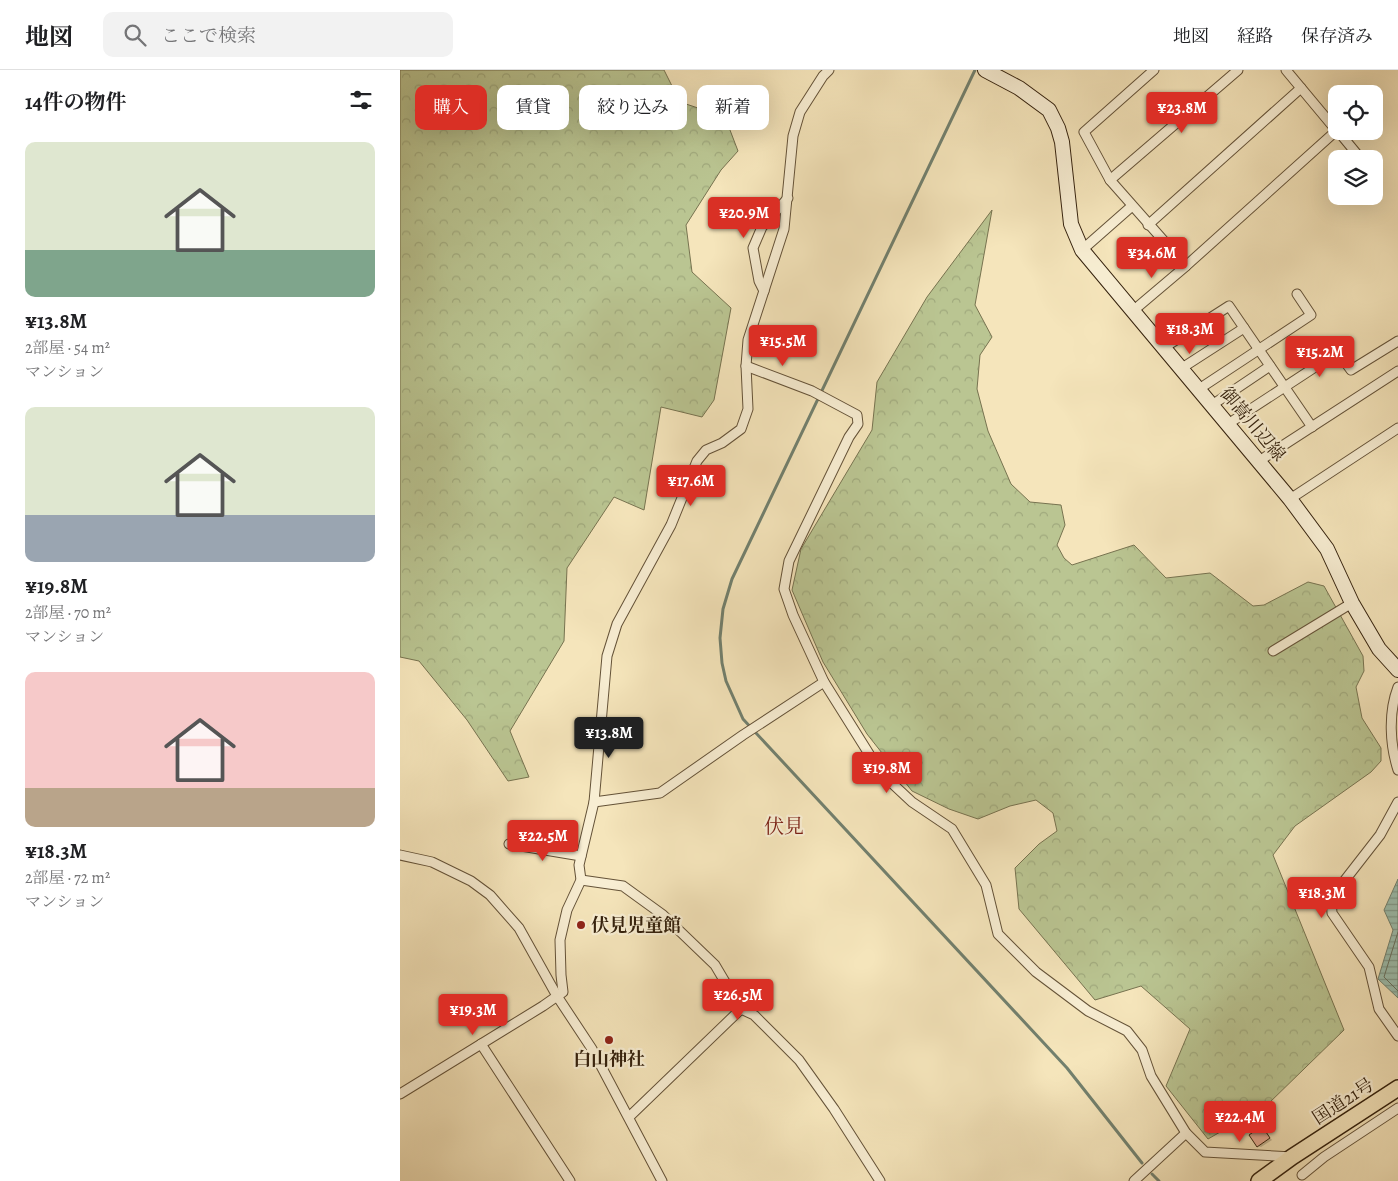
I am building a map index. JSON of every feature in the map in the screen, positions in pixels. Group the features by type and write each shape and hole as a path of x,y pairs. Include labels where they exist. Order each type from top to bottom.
{"highway":[{"name":"国道21号","path":"1259,1181 1292,1157 1398,1088"}],"main road":[{"name":"御嵩川辺線","path":"984,70 1019,88 1048,110 1058,128 1062,142 1071,224 1082,250 1290,498 1327,549 1352,603 1379,649 1398,670"}],"street":[{"path":"400,1094 563,992 560,940 567,910 581,880 579,865 594,802 607,656 617,624 671,525 697,461 706,450 722,443 741,428 748,409 746,366 748,340 784,230 793,136 800,112 823,76 829,70"},
{"path":"1154,70 1084,132 1110,180 1186,266"},
{"path":"1110,180 1238,70"},
{"path":"1286,70 1328,120"},
{"path":"1148,225 1301,88"},
{"path":"1134,310 1328,139"},
{"path":"1345,140 1353,150"},
{"path":"764,291 759,281 753,248 762,228 788,198"},
{"path":"1082,250 1132,206"},
{"path":"1199,389 1311,315 1296,294"},
{"path":"1165,347 1229,306 1312,427"},
{"path":"1182,368 1244,328"},
{"path":"1228,424 1338,352 1350,370 1398,341"},
{"path":"746,366 812,391 858,415 858,424 849,437 789,561 784,589 793,615 824,682 881,773 912,802 952,829 986,885 998,934 1036,972 1088,1011 1126,1031 1142,1050 1152,1076 1186,1133 1205,1152 1292,1157"},
{"path":"1212,405 1270,366"},
{"path":"1259,461 1398,371"},
{"path":"1290,498 1398,428"},
{"path":"1273,651 1352,603"},
{"path":"594,802 660,794 743,735 824,682"},
{"path":"1398,688 1391,725 1395,761 1398,770"},
{"path":"1398,802 1380,835 1331,898 1332,913 1369,967 1379,1009 1398,1036"},
{"path":"509,844 581,856"},
{"path":"400,855 432,862 472,881 490,895 519,928 557,996 592,1049 662,1181"},
{"path":"581,880 623,886 663,915 715,965 741,1009 754,1015 799,1060 834,1109 880,1181"},
{"path":"628,1117 741,1009"},
{"path":"482,1044 570,1181"},
{"path":"1302,1175 1324,1157 1398,1108"},
{"path":"1134,1181 1186,1133"}],"green space":[{"path":"400,70 664,70 672,85 579,85 579,130 687,130 687,104 697,108 697,130 730,130 738,151 721,170 686,225 692,272 731,308 714,400 702,417 661,407 644,510 614,497 567,568 564,641 510,731 529,777 508,781 467,720 419,661 400,657"},
{"path":"992,210 975,305 992,337 980,355 977,389 988,431 1011,484 1030,502 1061,505 1065,525 1057,545 1064,558 1072,565 1134,545 1166,578 1210,573 1253,606 1264,605 1308,582 1324,586 1363,656 1364,671 1356,687 1362,718 1381,748 1381,761 1371,772 1295,826 1273,855 1344,1030 1267,1105 1208,1139 1166,1086 1190,1029 1141,986 1095,1000 1019,909 1015,868 1039,844 1057,831 1053,813 1036,800 1010,806 978,819 949,809 912,791 867,734 823,662 792,590 801,549 872,430 877,382 927,297"}],"water":[{"path":"1398,879 1398,998 1378,979 1393,930 1384,910"}],"building":[{"path":"1262,1126 1270,1138 1257,1147 1249,1135"}],"waterway":[{"path":"975,70 732,579 723,609 720,638 722,663 726,681 743,719 1067,1068 1142,1163"},
{"path":"1152,1174 1159,1181"}],"place":[{"name":"伏見児童館","path":"581,925"},
{"name":"白山神社","path":"609,1040"}],"district":[{"name":"伏見","path":"784,826"}]}
